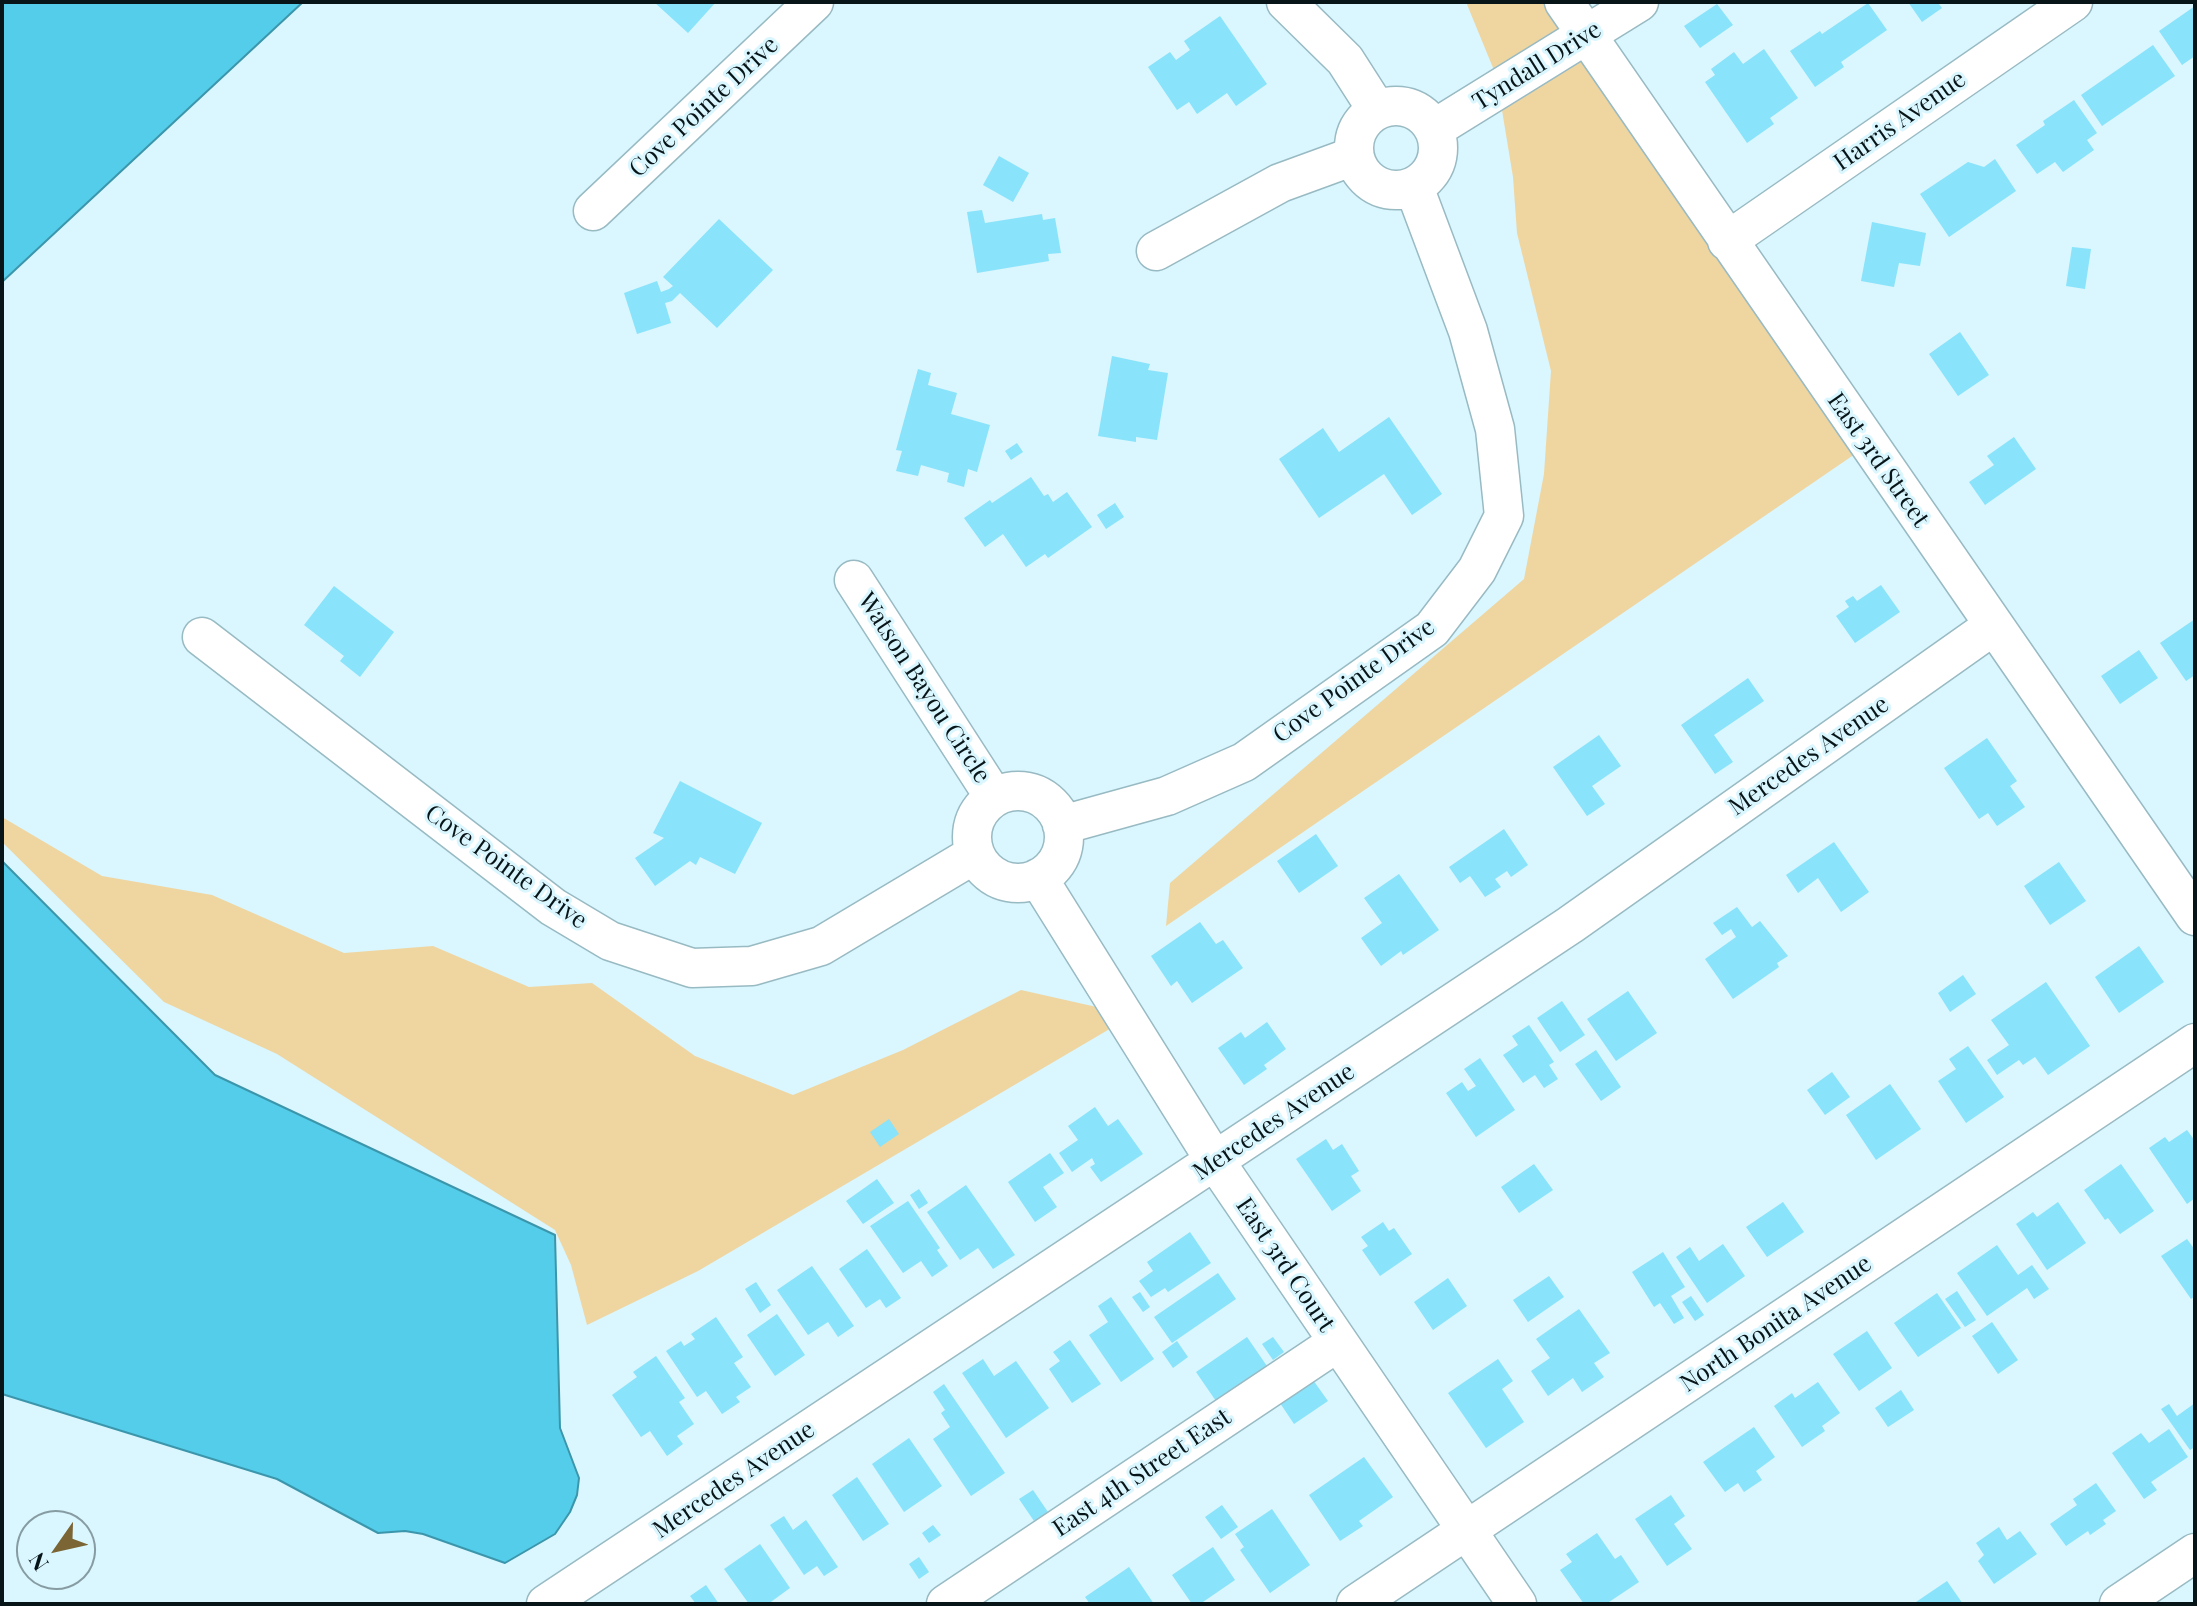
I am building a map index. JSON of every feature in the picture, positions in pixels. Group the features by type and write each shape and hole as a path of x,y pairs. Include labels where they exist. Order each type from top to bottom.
{"street":[{"name":"Cove Pointe Drive","path":"593,211 814,2"},
{"path":"1286,2 1345,60 1377,110"},
{"name":"East 3rd Street","path":"1564,2 2195,916"},
{"name":"Tyndall Drive","path":"1434,129 1639,2"},
{"name":"Harris Avenue","path":"1727,241 2073,2"},
{"path":"1386,106 1401,106 1415,110 1434,129 1438,156 1425,180 1400,191 1387,190 1374,185 1363,175 1354,156 1356,134 1362,121 1377,110 1386,106"},
{"path":"1156,251 1280,183 1354,156"},
{"name":"Cove Pointe Drive","path":"1062,825 1167,796 1244,762 1432,629 1477,570 1504,516 1495,429 1468,331 1414,187"},
{"name":"Watson Bayou Circle","path":"854,580 994,797"},
{"name":"Mercedes Avenue","path":"546,1604 1570,925 1993,626"},
{"name":"Cove Pointe Drive","path":"202,637 553,907 610,941 692,968 752,966 821,946 975,854"},
{"path":"1022,790 1037,795 1050,804 1062,825 1063,849 1057,863 1038,878 1015,883 999,880 987,872 975,854 971,832 975,818 982,806 1007,791 1022,790"},
{"name":"East 3rd Court","path":"1038,878 1215,1161 1517,1604"},
{"name":"North Bonita Avenue","path":"1356,1604 2195,1043"},
{"name":"East 4th Street East","path":"946,1604 1338,1342"},
{"path":"2119,1604 2195,1553"}],"shaded area":[{"path":"1466,2 1544,2 1567,32 1496,75"},
{"path":"1582,54 1855,454 1166,926 1170,883 1524,579 1544,474 1551,371 1517,233 1513,177 1501,104"},
{"path":"2,817 102,876 212,895 344,953 433,946 529,987 592,983 695,1056 793,1095 903,1050 1021,990 1101,1008 1113,1027 698,1271 587,1325 571,1265 555,1230 277,1054 164,1002 2,842"}],"water":[{"path":"2,2 303,2 2,282"},
{"path":"2,861 215,1075 555,1235 560,1428 579,1478 577,1495 570,1512 555,1534 505,1563 423,1534 405,1531 378,1533 277,1479 2,1394"}],"building":[{"path":"654,2 716,2 688,33"},
{"path":"1908,2 1942,2 1939,4 1942,8 1922,22"},
{"path":"1868,3 1887,30 1841,62 1844,67 1815,87 1790,51"},
{"path":"1717,4 1733,25 1700,48 1684,26"},
{"path":"2195,6 2195,56 2182,65 2159,31"},
{"path":"1220,16 1267,84 1236,106 1227,93 1197,114 1189,102 1177,110 1148,67 1170,52 1176,60 1190,50 1184,41"},
{"path":"2153,45 2175,76 2102,126 2081,95"},
{"path":"1764,49 1798,98 1770,118 1774,124 1747,143 1705,82 1715,75 1711,69 1734,52 1743,64"},
{"path":"2074,100 2097,133 2087,140 2094,150 2063,172 2055,162 2037,174 2016,145 2045,125 2043,121"},
{"path":"999,156 1029,173 1013,202 983,185"},
{"path":"1995,159 2016,191 1949,237 1920,194 1968,162 1984,167"},
{"path":"982,210 985,223 1042,214 1043,220 1055,218 1061,253 1048,254 1049,261 977,273 967,212"},
{"path":"719,219 773,270 717,328 680,293 665,303 671,323 637,334 624,293 657,281 661,292 673,286 663,277"},
{"path":"1872,222 1926,233 1920,266 1899,263 1894,287 1861,281"},
{"path":"2072,247 2091,249 2085,289 2066,286"},
{"path":"1960,332 1989,375 1958,396 1929,354"},
{"path":"1112,356 1150,364 1148,370 1168,373 1157,440 1136,437 1136,442 1098,436"},
{"path":"918,369 931,373 928,385 957,393 951,414 990,425 977,472 968,469 964,487 947,482 949,473 921,465 918,476 896,471 902,451 896,450"},
{"path":"1389,417 1442,494 1412,515 1384,474 1319,518 1279,459 1323,428 1339,452"},
{"path":"2014,437 2036,469 1985,505 1969,482 1994,465 1987,456"},
{"path":"1017,443 1023,452 1011,460 1005,451"},
{"path":"1031,477 1044,496 1048,494 1053,502 1067,492 1092,527 1048,558 1045,554 1026,567 1003,534 985,547 964,518"},
{"path":"1115,503 1124,517 1106,529 1097,515"},
{"path":"1881,585 1900,612 1855,643 1836,616 1849,607 1845,601 1853,596 1857,601"},
{"path":"334,586 394,632 360,677 340,661 344,656 304,625"},
{"path":"2195,619 2195,675 2186,681 2160,643"},
{"path":"2139,650 2158,678 2120,704 2101,676"},
{"path":"1748,678 1764,701 1714,735 1733,762 1715,774 1681,725"},
{"path":"1599,735 1621,766 1592,786 1605,804 1587,816 1553,767"},
{"path":"1987,738 2017,781 2010,786 2025,807 1997,826 1988,813 1979,819 1944,768"},
{"path":"680,781 762,823 735,874 700,857 696,865 690,861 655,886 635,858 664,838 653,833"},
{"path":"1504,829 1528,865 1511,877 1507,871 1495,879 1501,887 1485,897 1470,876 1460,883 1449,867"},
{"path":"1316,834 1338,866 1299,893 1277,861"},
{"path":"1834,842 1869,892 1841,912 1818,878 1798,893 1786,875"},
{"path":"2059,862 2086,901 2050,925 2024,886"},
{"path":"1399,874 1439,930 1381,966 1361,938 1382,923 1364,898"},
{"path":"1737,907 1752,927 1760,921 1788,956 1777,963 1779,967 1733,999 1705,959 1736,937 1731,929 1722,935 1713,923"},
{"path":"1200,922 1216,944 1223,940 1243,968 1192,1003 1177,981 1171,986 1151,956"},
{"path":"2139,946 2164,982 2119,1013 2095,977"},
{"path":"1963,975 1976,994 1950,1012 1938,993"},
{"path":"2046,982 2090,1046 2048,1075 2035,1057 2023,1065 2019,1060 1997,1075 1987,1060 2009,1045 1991,1020"},
{"path":"1628,991 1657,1033 1616,1061 1587,1019"},
{"path":"1562,1001 1585,1035 1560,1052 1537,1018"},
{"path":"1267,1022 1286,1049 1264,1065 1267,1069 1244,1085 1218,1048 1241,1032 1245,1038"},
{"path":"1529,1025 1554,1062 1549,1065 1558,1079 1544,1088 1535,1075 1523,1083 1503,1055 1518,1045 1512,1036"},
{"path":"1968,1046 2004,1097 1966,1123 1938,1081 1956,1069 1949,1059"},
{"path":"1596,1050 1621,1087 1601,1101 1575,1064"},
{"path":"1480,1058 1515,1110 1476,1137 1446,1093 1462,1082 1468,1091 1476,1086 1464,1069"},
{"path":"1832,1072 1850,1097 1825,1115 1807,1090"},
{"path":"1890,1084 1921,1129 1876,1160 1846,1115"},
{"path":"1095,1107 1108,1126 1118,1119 1143,1154 1101,1182 1090,1167 1095,1164 1092,1158 1072,1172 1059,1153 1078,1140 1068,1126"},
{"path":"889,1119 899,1134 880,1147 870,1132"},
{"path":"2187,1130 2195,1141 2195,1198 2187,1204 2149,1148 2165,1137 2169,1142"},
{"path":"1326,1139 1333,1150 1342,1144 1359,1171 1351,1176 1361,1191 1332,1211 1296,1159"},
{"path":"1050,1153 1064,1173 1043,1187 1057,1207 1035,1222 1008,1182"},
{"path":"1534,1164 1553,1190 1519,1213 1501,1187"},
{"path":"2121,1164 2154,1211 2120,1234 2108,1218 2105,1220 2084,1190"},
{"path":"877,1179 894,1203 863,1224 846,1201"},
{"path":"966,1185 1015,1255 993,1269 978,1248 960,1260 927,1212"},
{"path":"919,1189 928,1203 919,1209 910,1195"},
{"path":"908,1201 940,1248 937,1250 948,1266 932,1277 921,1261 903,1273 870,1226"},
{"path":"1783,1202 1804,1232 1767,1257 1746,1227"},
{"path":"2058,1202 2086,1243 2047,1270 2016,1224 2033,1212 2037,1217"},
{"path":"1383,1222 1389,1231 1394,1228 1412,1254 1380,1276 1362,1250 1368,1246 1361,1237"},
{"path":"1190,1232 1211,1263 1168,1292 1165,1288 1151,1297 1139,1281 1153,1271 1147,1262"},
{"path":"2187,1239 2195,1250 2195,1296 2191,1299 2161,1256"},
{"path":"1723,1244 1745,1276 1707,1303 1676,1257 1690,1247 1699,1261"},
{"path":"1997,1245 2018,1275 2032,1265 2049,1289 2034,1299 2027,1288 1987,1316 1957,1273"},
{"path":"867,1249 901,1298 886,1308 880,1299 866,1308 839,1269"},
{"path":"1663,1252 1685,1287 1671,1296 1684,1318 1674,1324 1660,1303 1654,1307 1632,1272"},
{"path":"812,1266 854,1326 838,1337 828,1322 808,1335 777,1290"},
{"path":"1218,1273 1236,1299 1172,1343 1154,1317"},
{"path":"1549,1276 1564,1297 1528,1322 1513,1300"},
{"path":"1448,1278 1467,1306 1433,1330 1414,1302"},
{"path":"756,1282 771,1305 760,1313 745,1289"},
{"path":"1957,1291 1976,1320 1965,1327 1945,1299"},
{"path":"1140,1292 1150,1307 1143,1312 1132,1297"},
{"path":"1937,1293 1961,1328 1918,1357 1894,1323"},
{"path":"1691,1296 1704,1315 1695,1321 1682,1302"},
{"path":"1111,1297 1154,1359 1121,1382 1089,1335 1108,1322 1098,1306"},
{"path":"1579,1309 1610,1353 1594,1363 1604,1377 1582,1392 1573,1378 1548,1396 1531,1371 1550,1358 1536,1339"},
{"path":"777,1314 805,1355 775,1376 747,1335"},
{"path":"716,1317 743,1357 734,1363 751,1387 736,1397 740,1402 722,1414 706,1391 697,1397 666,1351 681,1341 684,1346 695,1339 691,1334"},
{"path":"1992,1322 2018,1360 1998,1374 1972,1336"},
{"path":"1867,1331 1892,1368 1859,1391 1833,1354"},
{"path":"1247,1337 1269,1369 1218,1404 1196,1372"},
{"path":"1273,1337 1284,1352 1273,1360 1262,1344"},
{"path":"1070,1340 1101,1384 1072,1403 1049,1369 1060,1361 1053,1352"},
{"path":"1177,1341 1188,1357 1173,1368 1162,1352"},
{"path":"656,1356 685,1398 679,1402 694,1424 677,1436 683,1444 667,1456 650,1431 641,1437 612,1395 637,1377 633,1372"},
{"path":"983,1359 994,1376 1016,1361 1049,1408 1006,1438 962,1373"},
{"path":"1498,1359 1513,1381 1502,1389 1524,1422 1486,1448 1448,1393"},
{"path":"1313,1380 1328,1401 1294,1424 1280,1403"},
{"path":"1818,1382 1840,1413 1822,1426 1825,1431 1802,1447 1774,1406 1792,1393 1795,1398"},
{"path":"944,1384 1005,1473 971,1496 933,1439 950,1427 941,1413 945,1410 933,1392"},
{"path":"1901,1390 1914,1410 1888,1427 1875,1408"},
{"path":"2195,1403 2195,1447 2190,1450 2161,1409 2169,1404 2177,1416"},
{"path":"1754,1427 1775,1457 1756,1471 1762,1480 1744,1492 1738,1483 1725,1492 1703,1462"},
{"path":"2169,1429 2188,1457 2151,1482 2157,1490 2144,1499 2112,1453 2141,1433 2149,1443"},
{"path":"909,1438 942,1486 904,1512 872,1464"},
{"path":"1364,1457 1393,1497 1359,1521 1363,1526 1340,1541 1309,1495"},
{"path":"857,1477 889,1524 863,1541 832,1495"},
{"path":"2096,1483 2116,1511 2103,1520 2106,1524 2090,1535 2088,1531 2066,1546 2050,1524 2077,1505 2073,1499"},
{"path":"1033,1490 1048,1512 1034,1521 1019,1499"},
{"path":"1671,1495 1685,1516 1674,1524 1692,1549 1667,1566 1635,1519"},
{"path":"1222,1505 1238,1527 1221,1539 1205,1517"},
{"path":"1272,1509 1310,1565 1270,1593 1240,1550 1244,1547 1235,1534"},
{"path":"784,1516 793,1530 806,1520 838,1567 824,1576 817,1566 804,1575 770,1525"},
{"path":"933,1525 941,1535 929,1543 922,1533"},
{"path":"1999,1527 2007,1540 2020,1531 2037,1554 1994,1584 1978,1561 1984,1555 1976,1543"},
{"path":"1597,1533 1615,1559 1621,1555 1639,1582 1606,1604 1584,1604 1560,1570 1572,1562 1566,1554"},
{"path":"760,1544 790,1588 768,1604 749,1604 724,1569"},
{"path":"1213,1547 1235,1580 1200,1604 1192,1604 1172,1575"},
{"path":"919,1557 929,1572 919,1579 909,1564"},
{"path":"1129,1567 1154,1604 1090,1604 1085,1597"},
{"path":"1947,1581 1963,1604 1913,1604"},
{"path":"706,1585 719,1604 696,1604 690,1596"}]}
